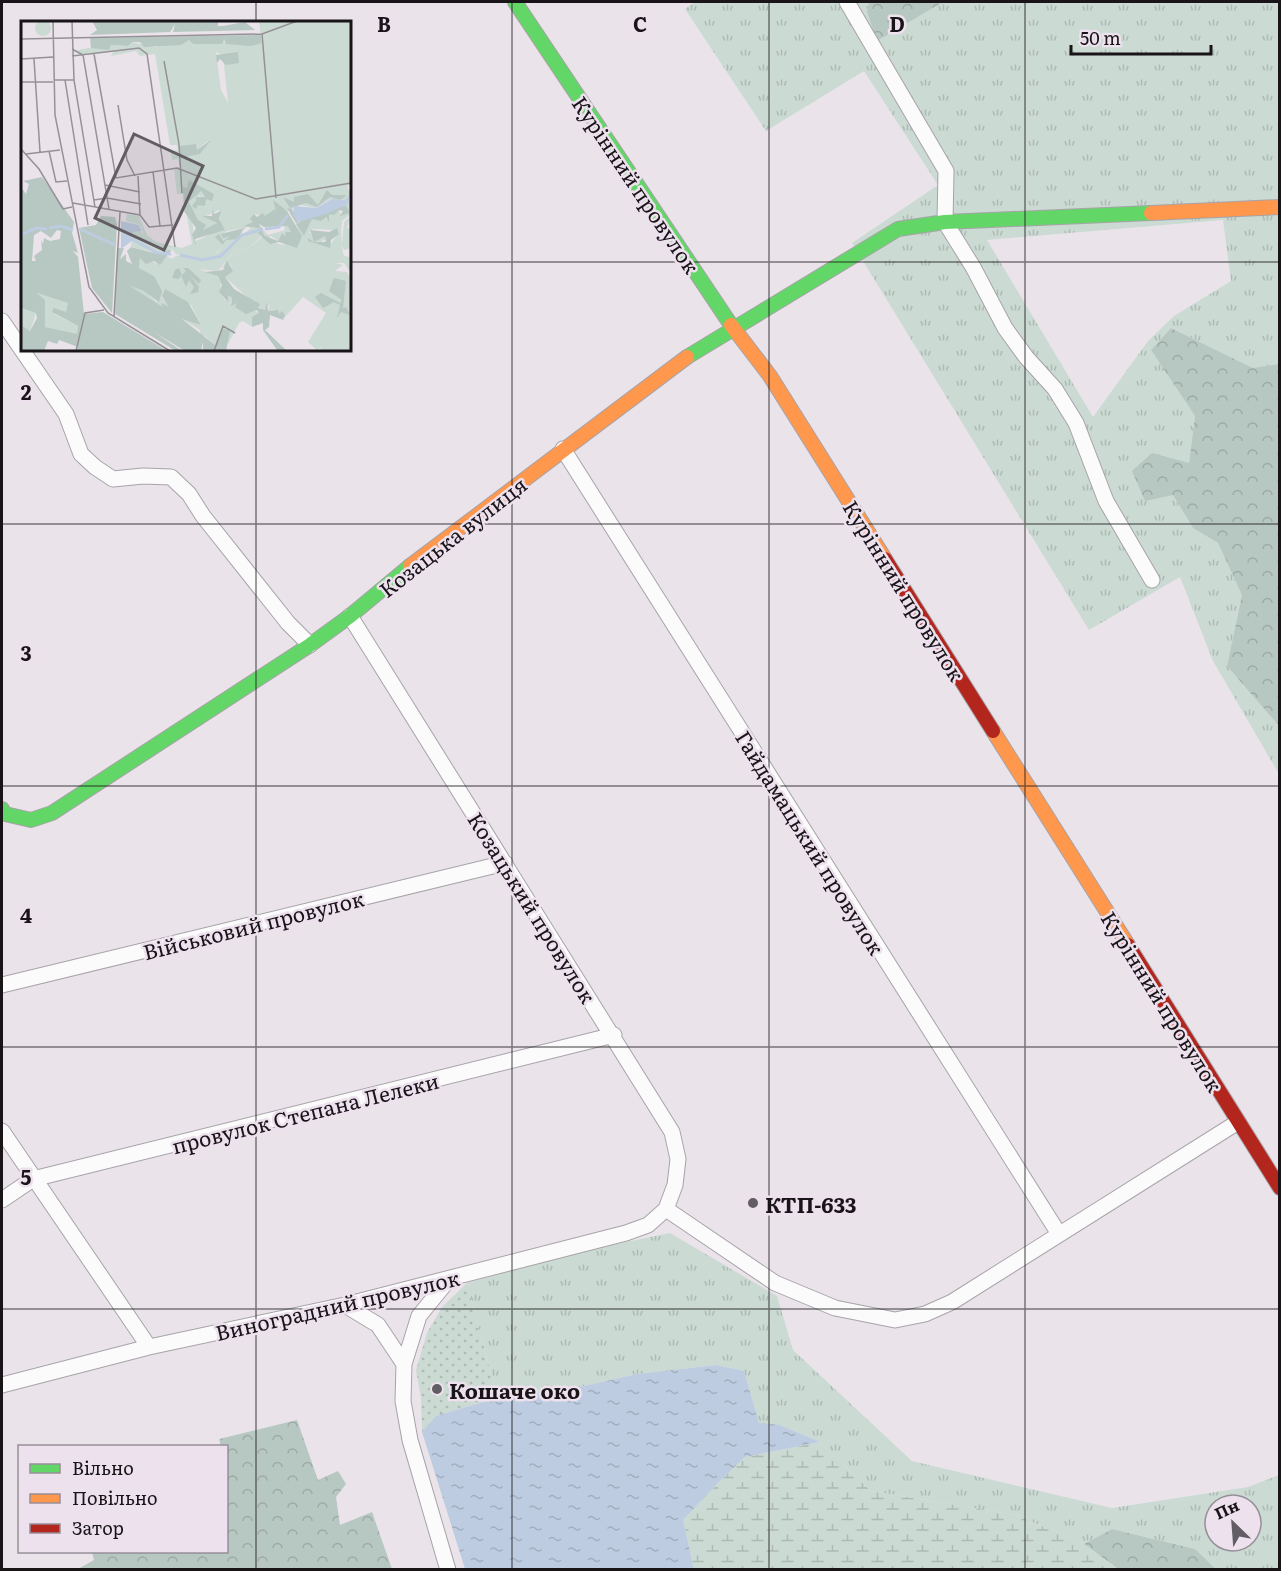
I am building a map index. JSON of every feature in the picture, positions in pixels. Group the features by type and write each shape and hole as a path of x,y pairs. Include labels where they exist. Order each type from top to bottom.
{"street":[{"name":"Курінний провулок","path":"515,2 734,329 777,386 1280,1188"},
{"path":"847,2 946,171 945,222 973,267 1005,328 1026,357 1055,389 1076,423 1106,501 1152,580"},
{"path":"945,222 1280,207"},
{"name":"Козацька вулиця","path":"2,809 5,814 31,820 52,813 310,645 350,616 412,564 694,352 898,229 945,222"},
{"path":"2,321 21,349"},
{"path":"23,351 66,414 81,454 94,468 113,479 143,476 171,477 189,494 203,516 288,623 310,645"},
{"name":"Гайдамацький провулок","path":"563,450 1059,1234"},
{"name":"Козацький провулок","path":"350,616 614,1035 672,1132 678,1160 675,1185 666,1209"},
{"name":"Військовий провулок","path":"2,985 505,863"},
{"name":"провулок Степана Лелеки","path":"2,1200 33,1179 614,1035"},
{"path":"666,1209 775,1283 835,1308 895,1320 925,1314 952,1302 1238,1122"},
{"path":"2,1131 149,1347"},
{"name":"Виноградний провулок","path":"2,1384 149,1347 345,1305 626,1233 648,1225 666,1209"},
{"path":"448,1569 410,1440 403,1401 404,1364 419,1316 449,1279"},
{"path":"345,1305 378,1325 404,1364"}],"green space":[{"path":"695,2 869,2 867,12 878,40 943,2 1279,2 1279,364 1253,368 1171,328 1151,350 1195,416 1189,463 1173,495 1193,528 1218,543 1242,595 1227,666 1279,726 1279,774 1213,661 1180,577 1089,630 852,243 938,185 864,71 766,131 685,9","holes":["1223,220 1231,281 1174,316 1148,341 1093,417 987,240"]},
{"path":"869,2 943,2 877,41 867,12"},
{"path":"1171,328 1253,368 1279,364 1279,726 1227,666 1242,595 1218,543 1193,528 1173,495 1145,501 1132,471 1152,453 1189,463 1195,416 1151,350"},
{"path":"670,1233 777,1296 793,1350 912,1461 1112,1508 1203,1494 1203,1553 1263,1553 1263,1493 1209,1493 1248,1487 1279,1475 1279,1569 1216,1569 1195,1549 1112,1529 1084,1544 1015,1515 871,1491 820,1442 780,1425 759,1424 744,1371 716,1365 637,1374 575,1388 493,1399 492,1378 467,1283 563,1255"},
{"path":"467,1283 492,1378 493,1399 436,1416 422,1432 421,1398 416,1370 427,1333 442,1307"},
{"path":"297,1420 318,1480 338,1471 346,1484 336,1497 340,1525 372,1512 392,1569 78,1569 94,1560 92,1553 228,1553 228,1445 221,1445 219,1439"},
{"path":"820,1442 871,1491 1015,1515 1084,1544 1118,1569 694,1569 683,1520 720,1481 745,1457"},
{"path":"1112,1529 1195,1549 1216,1569 1118,1569 1084,1544"}],"water":[{"path":"716,1365 744,1371 759,1423 780,1425 820,1442 745,1457 720,1481 683,1520 694,1569 465,1569 422,1432 436,1416 493,1399 575,1388 637,1374"}],"traffic: fast":[{"path":"515,2 731,325"},
{"path":"687,357 898,229 945,222 1151,213"},
{"path":"2,809 5,814 31,820 52,813 310,645 350,616 410,566"}],"traffic: slow":[{"path":"1151,213 1280,207"},
{"path":"731,325 770,376 885,559"},
{"path":"410,566 687,357"},
{"path":"993,731 1128,945"}],"traffic: jam":[{"path":"885,559 993,731"},
{"path":"1128,945 1280,1188"}],"place":[{"name":"КТП-633","path":"753,1203"},
{"name":"Кошаче око","path":"437,1389"}]}
